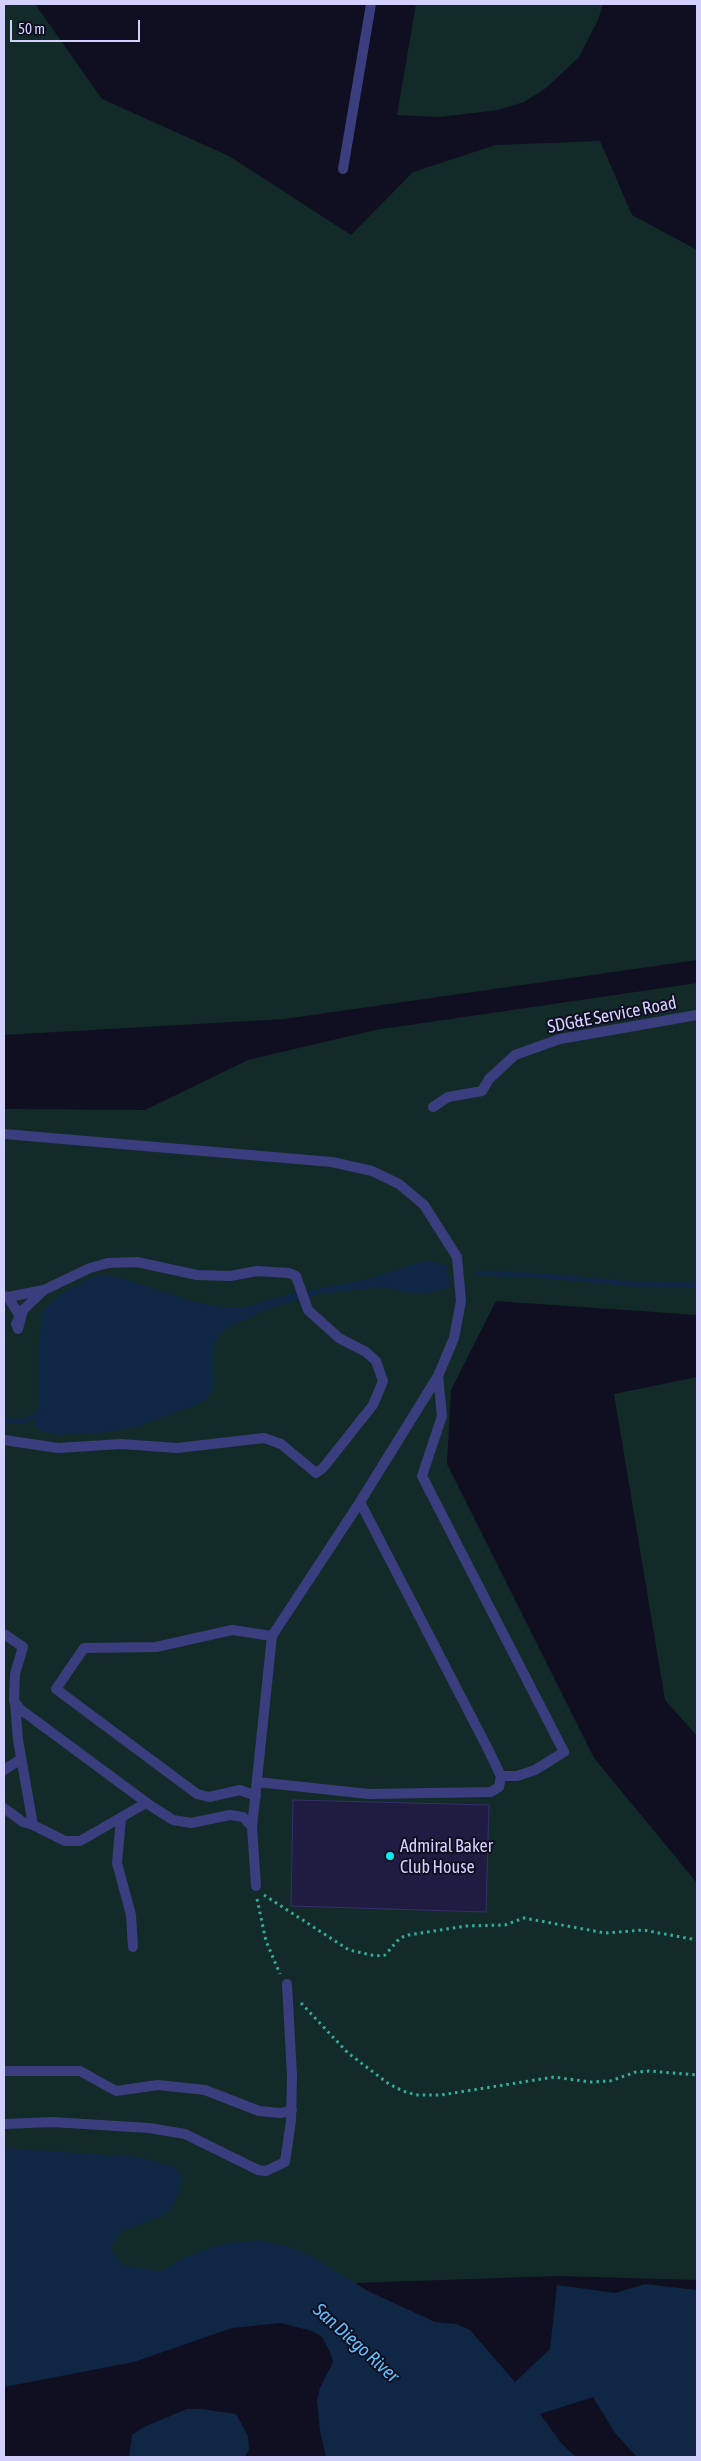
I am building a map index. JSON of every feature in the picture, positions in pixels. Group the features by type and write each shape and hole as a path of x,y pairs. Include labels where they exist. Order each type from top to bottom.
{"lane":[{"path":"342,169 371,4"},
{"name":"SDG&E Service Road","path":"434,1106 448,1097 482,1091 489,1079 515,1055 560,1038 697,1015"},
{"path":"4,1134 332,1162 372,1171 399,1184 424,1205 457,1257 461,1301 454,1338 438,1376 360,1502 272,1636 252,1827 256,1886"},
{"path":"4,1440 58,1448 121,1444 177,1448 264,1438 280,1444 316,1473 323,1468 373,1405 383,1381 376,1361 366,1352 329,1330 308,1310 303,1302 296,1276 289,1273 256,1271 230,1276 198,1274 126,1262 108,1263 90,1268 44,1290 6,1297 20,1316 23,1310 44,1290"},
{"path":"438,1376 442,1416 422,1476 564,1752 535,1770 517,1776 501,1776"},
{"path":"257,1782 370,1794 491,1792 499,1787 501,1776 360,1502"},
{"path":"256,1796 240,1790 209,1797 198,1794 56,1689 84,1648 156,1647 232,1630 272,1636"},
{"path":"4,1634 23,1648 15,1674 14,1701 21,1759 33,1825"},
{"path":"14,1701 20,1709 146,1803 173,1820 191,1823 230,1815 243,1817 252,1827"},
{"path":"4,1770 21,1759"},
{"path":"4,1808 22,1822 33,1825 64,1841 80,1841 146,1803"},
{"path":"121,1818 117,1863 130,1915 134,1947"},
{"path":"4,2124 52,2122 105,2124 185,2134 258,2170 266,2171 286,2162 292,2110 292,2045 287,2006 287,1984"},
{"path":"4,2071 63,2069 80,2071 116,2091 158,2085 205,2090 259,2111 280,2113 292,2110"}],"path":[{"path":"256,1886 266,1897 333,1941 349,1950 376,1956 385,1955 400,1938 408,1935 466,1926 505,1925 524,1918 605,1933 642,1930 697,1940"},
{"path":"256,1886 258,1916 266,1942 278,1971 294,1997 348,2053 389,2084 403,2091 416,2094 441,2095 554,2077 590,2082 610,2081 636,2072 650,2071 697,2075"}],"green space":[{"path":"4,4 35,4 102,99 229,156 351,235 413,172 496,145 600,141 632,215 697,250 697,960 284,1019 4,1035"},
{"path":"416,4 603,4 598,20 579,57 546,88 524,102 498,110 440,117 397,115"},
{"path":"697,983 697,1315 496,1301 451,1390 447,1464 594,1758 697,1883 697,2280 558,2276 355,2283 4,2360 4,1109 145,1110 248,1060 375,1030"},
{"path":"697,1377 697,1736 665,1700 614,1394"}],"water":[{"path":"421,1262 434,1262 447,1266 450,1288 427,1293 408,1293 382,1287 319,1294 269,1309 225,1328 216,1340 213,1351 214,1386 207,1399 196,1405 137,1427 98,1433 59,1435 42,1431 33,1425 40,1397 39,1341 42,1316 46,1307 59,1295 86,1280 97,1276 114,1276 195,1302 227,1308 241,1308 290,1294 368,1279"},
{"name":"San Diego River","path":"4,2148 140,2157 174,2167 182,2176 182,2184 171,2209 162,2216 122,2231 110,2248 122,2264 160,2272 183,2258 224,2243 260,2240 290,2247 310,2255 368,2291 435,2322 456,2324 470,2330 515,2382 550,2349 557,2285 615,2293 645,2284 697,2290 697,2457 637,2457 615,2433 593,2397 540,2414 561,2443 576,2457 326,2457 320,2431 317,2401 320,2388 333,2362 330,2352 322,2337 312,2331 281,2323 232,2328 134,2362 4,2387"},
{"path":"187,2409 202,2409 236,2414 248,2436 249,2449 245,2457 129,2457 132,2435 144,2427"}],"building":[{"name":"Admiral Baker Club House","path":"293,1800 489,1805 486,1912 291,1906"}],"waterway":[{"path":"478,1273 548,1276 632,1284 697,1285"},
{"path":"4,1421 25,1421 40,1412"}],"place":[{"name":"Admiral Baker Club House","path":"390,1856"}]}
